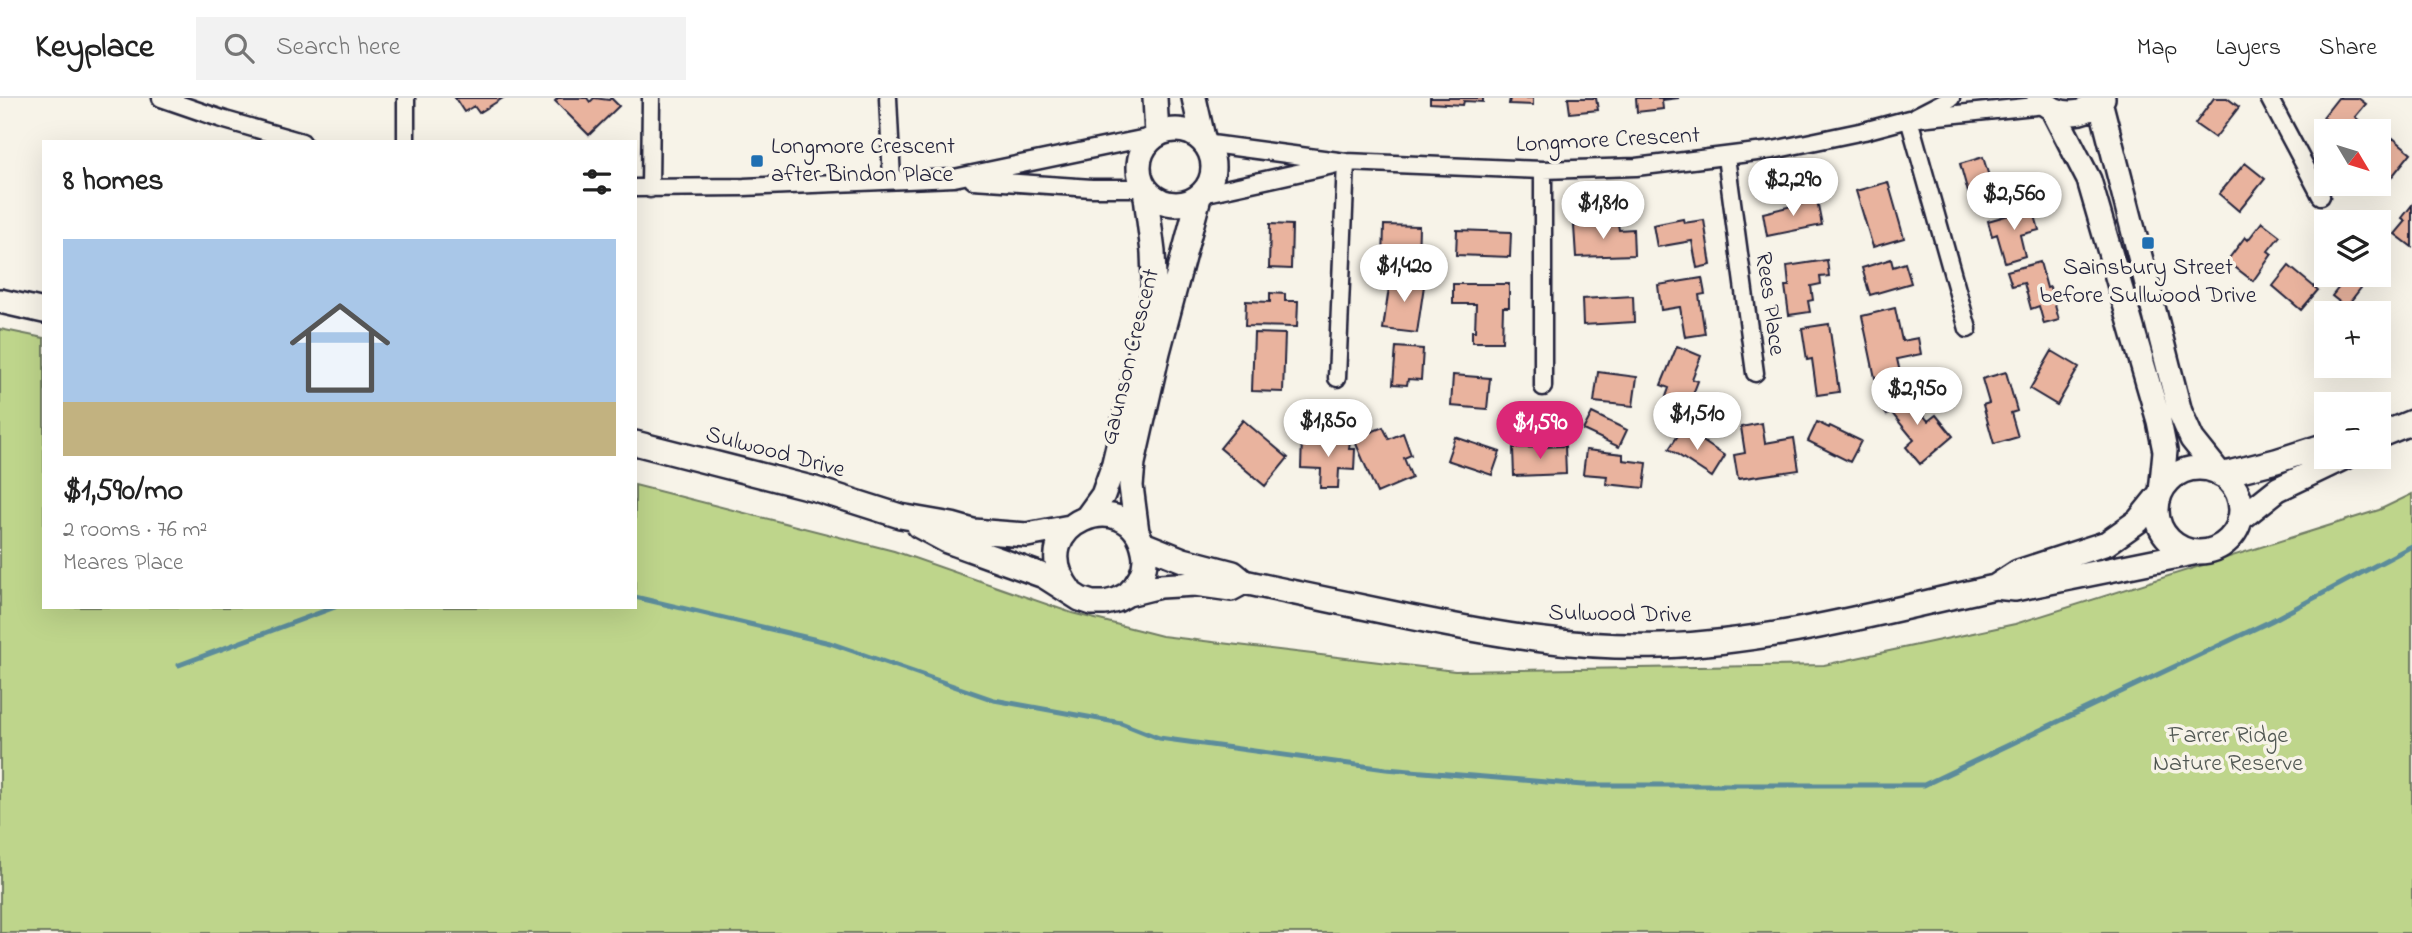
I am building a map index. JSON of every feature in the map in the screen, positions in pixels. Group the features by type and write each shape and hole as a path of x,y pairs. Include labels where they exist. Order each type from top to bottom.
{"main road":[{"path":"1155,98 1157,135"},
{"path":"1194,98 1204,143"},
{"path":"2046,104 2066,113 2078,113 2090,109 2101,100 2180,412 2192,439 2221,475 2230,482 2239,500 2239,520"},
{"path":"2046,104 2089,180 2159,421 2165,451 2157,515 2164,534 2179,547 2198,552 2220,547 2229,540 2239,520 2278,489 2320,469"},
{"path":"1173,130 1182,131 1197,137 1210,151 1213,169 1208,187 1190,202 1171,204 1152,197 1145,188 1139,159 1148,142 1157,135 1173,130"},
{"name":"Gaunson Crescent","path":"1078,522 1103,495 1113,467 1151,308 1153,252 1145,188"},
{"name":"Gaunson Crescent","path":"1140,538 1131,486 1132,463 1158,352 1201,195"},
{"path":"0,301 42,311"},
{"path":"2391,431 2412,422"},
{"name":"Sulwood Drive","path":"637,444 815,489 900,516 997,534 1027,535 1100,514 1127,523 1140,538 1183,560 1233,573 1244,582 1483,632 1546,641 1612,646 1662,646 1749,638 1995,587 2014,589 2198,552"},
{"path":"2160,493 2173,477 2182,472 2201,468 2221,475 2314,448"},
{"name":"Sulwood Drive","path":"1995,587 2018,572 2107,542 2138,521 2160,493"},
{"name":"Sulwood Drive","path":"900,516 947,541 1044,576 1080,599 1105,603 1160,586 1195,584 1231,589 1244,582"},
{"path":"1070,591 1061,580 1057,552 1061,539 1078,522"},
{"path":"1128,594 1142,577 1145,555 1140,538"}],"street":[{"path":"161,98 295,140"},
{"path":"406,98 406,140"},
{"path":"651,98 642,188 744,187 954,178 1080,188 1145,188"},
{"path":"888,98 892,180"},
{"name":"Longmore Crescent","path":"1909,119 1951,98"},
{"path":"2269,98 2314,183"},
{"name":"Longmore Crescent","path":"1204,143 1346,162 1543,170 1636,167 1726,158 1809,143 1909,119 2046,104"},
{"path":"1909,119 1968,329"},
{"path":"954,178 1157,135"},
{"name":"Rees Place","path":"1726,158 1755,373"},
{"path":"1337,378 1346,162"},
{"name":"Longmore Crescent","path":"1201,195 1346,162"},
{"path":"1543,170 1543,387"}],"green space":[{"name":"Farrer Ridge Nature Reserve","path":"0,329 42,338 42,609 637,609 637,486 894,551 1072,613 1162,636 1455,671 1824,665 2015,624 2379,510 2412,494 2412,933 0,933"}],"building":[{"path":"455,98 503,98 479,113 474,106 464,112"},
{"path":"558,98 587,98 590,102 594,98 611,98 619,106 589,135 555,101"},
{"path":"1430,98 1483,98 1483,102 1464,101 1463,105 1430,103"},
{"path":"1510,98 1533,98 1533,105 1509,104"},
{"path":"1568,98 1596,98 1598,110 1570,113"},
{"path":"1636,98 1679,98 1662,100 1663,109 1637,112"},
{"path":"2214,98 2227,98 2239,107 2215,138 2195,124"},
{"path":"2338,98 2358,98 2366,104 2355,117 2357,119 2323,117"},
{"path":"2393,138 2411,153 2391,178"},
{"path":"1983,157 1991,183 2000,180 2003,194 1971,203 1960,164"},
{"path":"2245,163 2265,179 2239,211 2219,194"},
{"path":"1888,182 1904,238 1873,247 1856,191"},
{"path":"1817,200 1822,225 1767,236 1763,213"},
{"path":"2412,205 2412,247 2395,234 2406,221 2402,218"},
{"path":"2033,208 2039,230 2020,235 2025,256 2005,262 1997,234 1992,236 1988,221"},
{"path":"1683,219 1684,223 1704,220 1711,265 1697,268 1692,241 1657,247 1653,225"},
{"path":"2262,222 2280,236 2268,251 2272,254 2253,281 2227,261 2245,237 2248,240"},
{"path":"1270,224 1292,225 1291,269 1269,268"},
{"path":"1618,224 1619,230 1633,229 1634,255 1576,257 1574,226"},
{"path":"1384,225 1419,226 1418,262 1383,261"},
{"path":"1457,230 1511,232 1510,257 1456,255"},
{"path":"1891,259 1893,267 1905,263 1911,283 1870,295 1862,268"},
{"path":"1827,260 1829,276 1820,277 1821,284 1811,286 1813,300 1808,301 1810,312 1789,315 1785,286 1789,286 1787,266"},
{"path":"2040,262 2059,320 2044,324 2039,306 2031,309 2024,283 2012,286 2007,271"},
{"path":"2289,266 2318,290 2301,310 2273,286"},
{"path":"1391,274 1425,279 1417,333 1383,329"},
{"path":"1702,278 1705,294 1699,295 1705,334 1685,337 1680,307 1661,310 1658,285"},
{"path":"1453,284 1509,284 1509,307 1503,307 1502,342 1472,342 1476,304 1453,304"},
{"path":"2339,287 2362,287 2351,301 2338,301 2332,296"},
{"path":"1270,293 1285,294 1285,301 1298,301 1297,327 1245,326 1246,301 1270,302"},
{"path":"1633,296 1634,322 1583,325 1582,299"},
{"path":"1895,308 1902,341 1918,338 1921,354 1897,359 1900,372 1875,378 1862,316"},
{"path":"1829,324 1839,392 1817,395 1812,359 1807,360 1802,328"},
{"path":"1254,333 1285,334 1283,392 1252,391"},
{"path":"1677,346 1701,356 1692,379 1698,381 1683,420 1661,411 1669,388 1661,385"},
{"path":"1396,347 1423,349 1421,380 1408,379 1407,385 1393,384"},
{"path":"2052,351 2079,367 2057,405 2030,389"},
{"path":"1598,372 1637,377 1633,406 1594,402"},
{"path":"2006,372 2017,411 2011,413 2018,437 1994,444 1983,405 1989,403 1982,379"},
{"path":"1453,375 1490,378 1487,409 1451,406"},
{"path":"1897,390 1910,405 1912,402 1928,421 1936,415 1953,436 1920,464 1906,447 1914,440 1891,412 1887,415 1879,405"},
{"path":"1592,413 1627,430 1619,447 1583,430"},
{"path":"1243,420 1288,458 1265,486 1220,448"},
{"path":"1817,422 1861,441 1850,462 1808,441"},
{"path":"1762,423 1765,443 1794,438 1799,470 1738,479 1734,455 1745,453 1741,427"},
{"path":"1383,427 1389,439 1403,433 1411,455 1404,458 1412,478 1377,493 1354,439"},
{"path":"1683,428 1725,456 1712,477 1669,449"},
{"path":"1455,437 1500,452 1492,475 1447,460"},
{"path":"1302,439 1350,441 1349,449 1355,449 1354,470 1339,469 1338,488 1320,488 1321,469 1301,468"},
{"path":"1565,446 1566,474 1514,476 1513,448"},
{"path":"1586,450 1623,454 1623,460 1647,463 1644,488 1606,484 1607,476 1583,474"}],"waterway":[{"path":"637,597 830,643 994,700 1121,723 1159,738 1386,769 1583,785 1924,785 2271,621 2412,546"},
{"path":"179,665 330,609"}],"place":[{"name":"Longmore Crescent after Bindon Place","path":"757,161"},
{"name":"Sainsbury Street before Sullwood Drive","path":"2148,243"}]}
